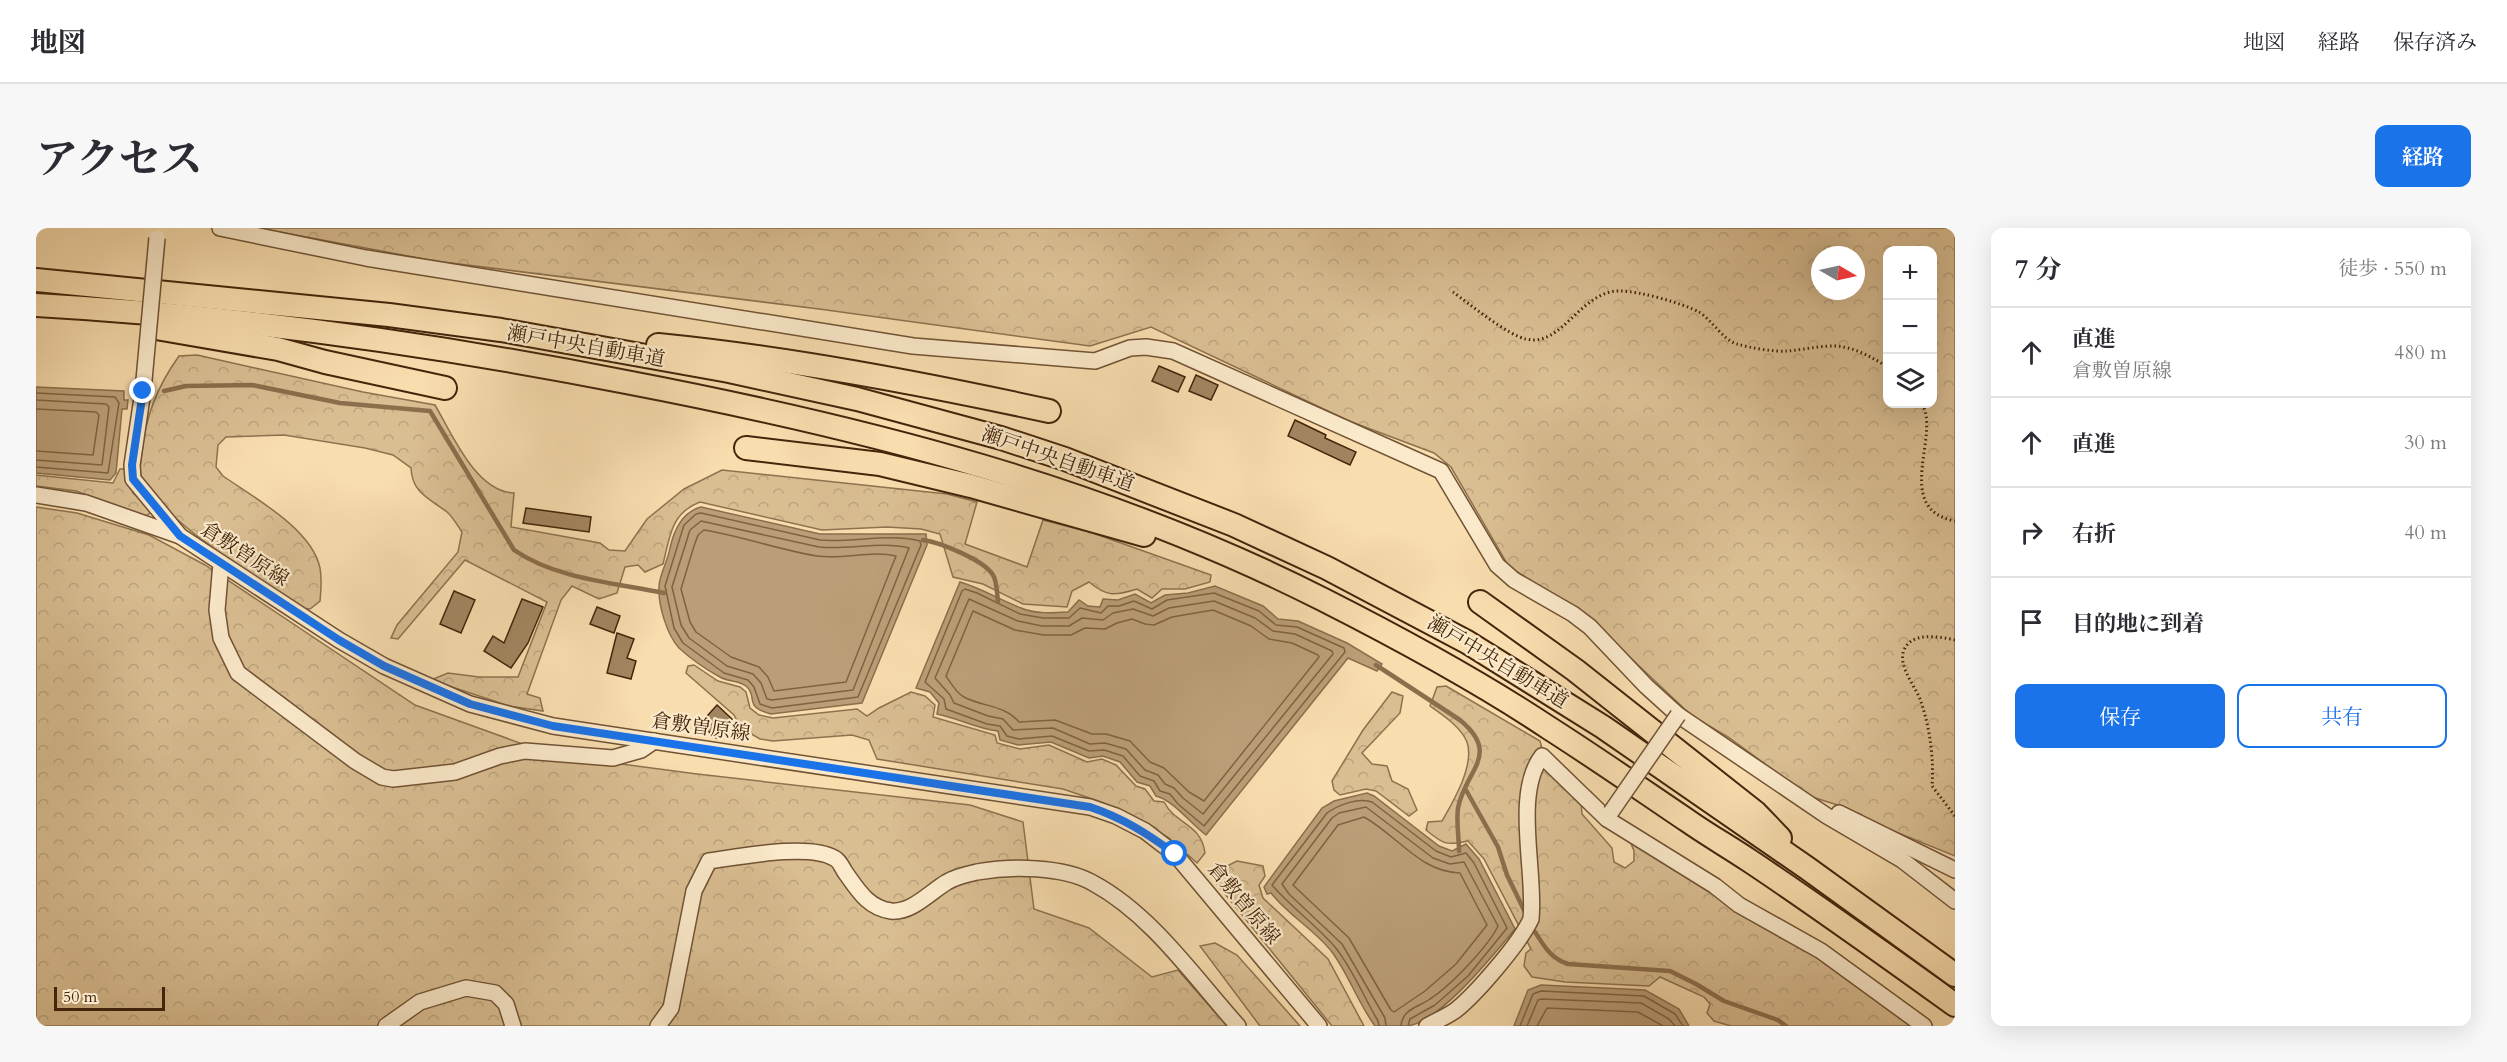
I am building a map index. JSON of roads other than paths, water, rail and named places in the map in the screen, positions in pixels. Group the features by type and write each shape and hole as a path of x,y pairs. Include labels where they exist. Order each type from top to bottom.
{"highway":[{"name":"瀬戸中央自動車道","path":"36,280 365,312 501,330 729,371 857,399 931,418 1065,459 1224,521 1327,568 1467,642 1560,699 1807,868 1955,975"},
{"name":"瀬戸中央自動車道","path":"36,305 90,308 375,339 503,358 825,422 917,446 1036,482 1107,507 1246,564 1319,597 1408,644 1545,725 1769,874 1955,1005"},
{"path":"90,308 136,324 278,349 325,362 445,388"},
{"path":"501,330 715,351 881,377 1049,411"},
{"path":"746,448 880,464 971,486 1246,564"},
{"path":"1479,602 1575,670 1756,813 1807,868"}],"street":[{"path":"220,228 366,258 914,346 1095,361 1130,348 1146,347 1173,351 1441,471 1497,565 1514,580 1573,614 1590,627 1646,686 1678,715 1821,812 1902,860 1955,901"},
{"path":"158,233 143,391 132,465 133,479 180,536"},
{"name":"倉敷曽原線","path":"36,495 86,503 180,536 339,640 384,666 470,704 553,726 1090,807 1116,816 1144,831 1175,854 1319,1026"},
{"path":"221,563 217,610 221,638 238,673 355,761 382,777 393,779 455,772 500,756 525,751 613,758 641,750 654,741"},
{"path":"1609,815 1678,715"},
{"path":"1427,1026 1456,1010 1488,976 1527,928 1531,919 1528,834 1530,780 1535,765 1542,756 1609,815 1715,886 1739,905 1821,951 1924,1026"},
{"path":"1821,812 1836,812 1955,870"},
{"path":"658,1026 671,1008 694,891 709,861 816,851 836,858 862,896 876,908 895,911 916,903 949,881 977,872 1031,868 1075,875 1092,882 1115,897 1152,930 1237,1025"},
{"path":"386,1026 420,1002 466,988 495,993 506,1004 513,1026"}],"water":[{"path":"36,387 124,391 124,400 128,400 127,409 122,409 116,473 110,480 36,473"},
{"path":"701,507 820,534 926,534 927,545 862,703 771,714 754,705 750,690 746,686 723,679 679,648 664,619 659,582 677,528 684,517 694,509"},
{"path":"960,582 1026,610 1050,613 1068,612 1079,600 1088,606 1100,607 1103,599 1118,600 1135,594 1151,603 1165,595 1188,593 1215,586 1263,606 1278,619 1298,621 1347,643 1382,664 1377,671 1348,658 1206,835 1169,802 1156,796 1150,786 1137,782 1120,762 1103,756 1089,758 1051,742 1018,745 1000,740 998,731 937,714 939,703 930,692 916,688"},
{"path":"1367,793 1439,846 1452,851 1466,844 1479,859 1515,929 1451,1000 1436,1012 1408,1026 1375,1026 1332,952 1271,893 1267,894 1264,887 1322,808 1334,801"},
{"path":"1541,985 1645,990 1679,1009 1689,1026 1514,1026 1528,990"}],"waterway":[{"path":"164,391 186,386 252,385 340,403 430,411 514,550 530,560 567,574 664,593"},
{"path":"923,540 939,544 981,563 993,575 998,602"},
{"path":"1376,665 1460,720 1472,732 1478,743 1480,753 1477,763 1458,808 1459,851"},
{"path":"1466,790 1498,847 1507,875 1524,910"},
{"path":"1535,932 1552,955 1562,962 1670,971 1724,1001 1778,1020 1786,1026"}]}
